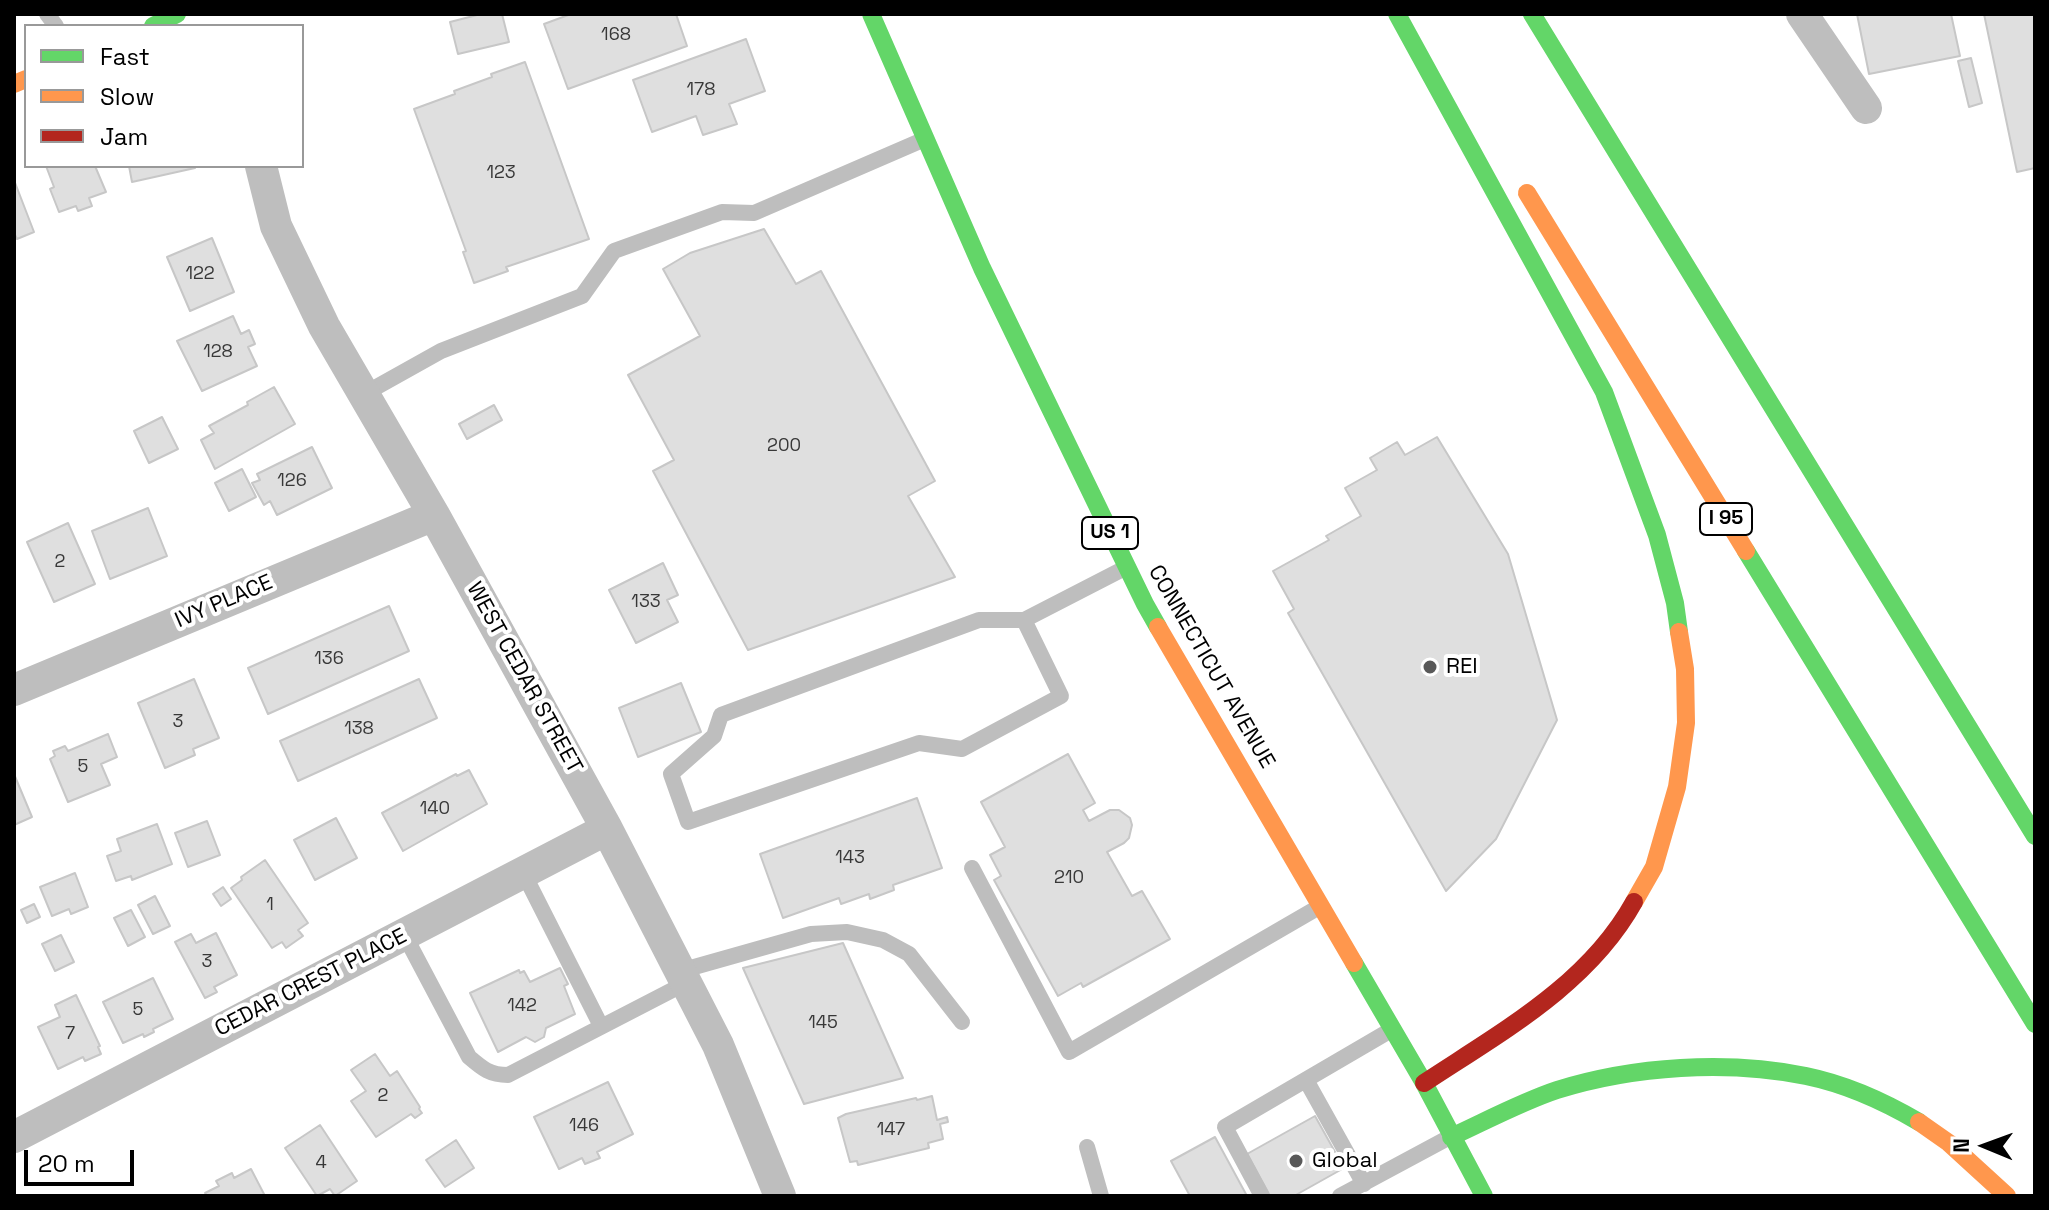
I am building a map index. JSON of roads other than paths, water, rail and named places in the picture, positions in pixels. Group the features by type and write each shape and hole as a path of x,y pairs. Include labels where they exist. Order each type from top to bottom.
{"main road":[{"path":"157,24 177,14"},
{"name":"CONNECTICUT AVENUE","path":"871,14 982,268 1145,604 1424,1083 1484,1196"},
{"path":"1397,14 1604,392 1657,535 1675,603 1685,669 1686,723 1677,787 1654,867 1627,915 1566,985 1424,1083"},
{"path":"1532,14 2035,836"},
{"name":"I 95","path":"1516,177 2035,1024"},
{"path":"1738,350 1936,641"},
{"path":"1451,1137 1557,1090 1601,1079 1700,1067 1752,1068 1815,1078 1878,1101 1928,1127 2007,1196"}],"street":[{"path":"1802,14 1866,108"},
{"name":"WEST CEDAR STREET","path":"262,168 276,226 324,326 434,515 607,829 718,1045 780,1196"},
{"name":"IVY PLACE","path":"14,690 434,515"},
{"name":"CEDAR CREST PLACE","path":"14,1137 607,829"}],"lane":[{"path":"364,394 441,351 582,296 614,251 722,212 754,213 926,138"},
{"path":"1024,620 1061,696 962,749 919,743 688,822 671,774 714,736 721,715 979,620 1024,620 1127,567"},
{"path":"972,868 1069,1052 1320,906"},
{"path":"523,872 601,1026"},
{"path":"404,934 469,1057 496,1075 508,1075 601,1026 683,977 811,934 847,932 883,940 909,954 962,1022"},
{"path":"1262,1196 1225,1127 1392,1029"},
{"path":"1306,1080 1364,1184"},
{"path":"1340,1196 1451,1137"},
{"path":"1087,1147 1101,1196"}],"place":[{"name":"REI","path":"1430,667"},
{"name":"Global","path":"1296,1161"}]}
